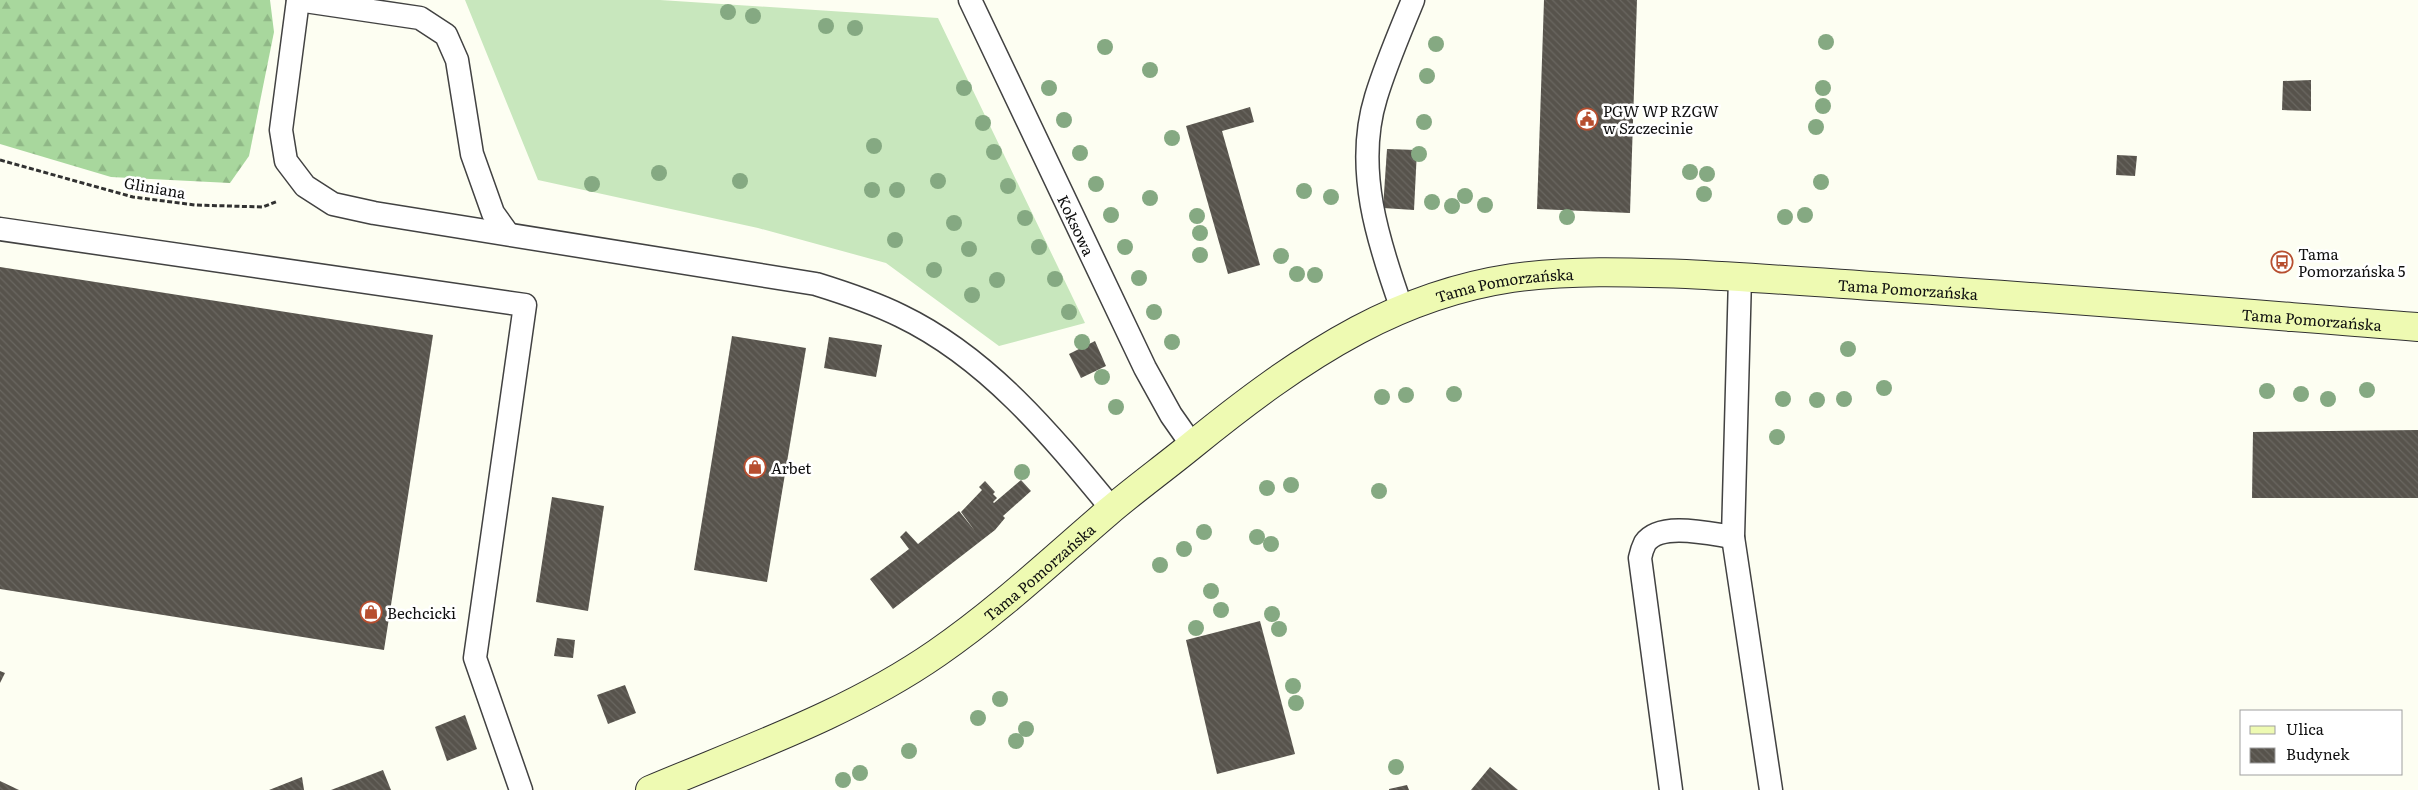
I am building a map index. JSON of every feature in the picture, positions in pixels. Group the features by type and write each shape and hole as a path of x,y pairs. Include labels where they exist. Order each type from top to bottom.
{"street":[{"name":"Tama Pomorzańska","path":"650,790 815,722 903,676 937,653 1022,588 1112,509 1243,404 1318,352 1361,328 1402,309 1480,284 1546,274 1602,272 1740,276 2152,305 2418,327"}],"lane":[{"path":"508,234 493,213 472,154 457,60 446,35 420,18 298,0 281,130 286,160 305,186 333,204 374,213 816,284 867,300 903,316 944,341 990,376 1067,453 1112,509"},
{"name":"Koksowa","path":"970,0 1145,368 1192,445"},
{"path":"1402,309 1381,250 1373,214 1368,171 1369,129 1376,97 1413,0"},
{"path":"0,229 525,305 475,658 521,790"},
{"path":"1740,276 1733,537 1771,790"},
{"path":"1671,790 1640,558 1646,542 1658,534 1676,530 1733,537"}],"path":[{"name":"Gliniana","path":"0,160 133,197 195,205 262,207 283,199 305,186"}],"green space":[{"path":"0,0 270,0 274,32 249,156 230,183 111,177 0,144"},
{"path":"465,0 660,0 938,18 1085,323 999,346 886,263 758,228 538,180"}],"building":[{"name":"PGW WP RZGW w Szczecinie","path":"1544,0 1637,0 1630,213 1537,209"},
{"path":"2311,80 2311,111 2282,110 2283,81"},
{"path":"1250,107 1254,122 1222,131 1260,265 1228,274 1186,126"},
{"path":"1387,149 1417,150 1414,210 1383,208"},
{"path":"2117,155 2137,156 2135,176 2116,175"},
{"path":"0,267 433,335 384,650 0,589"},
{"path":"732,336 806,348 767,582 694,570"},
{"path":"829,337 882,345 876,377 824,368"},
{"path":"1095,341 1106,366 1081,378 1069,354"},
{"path":"2418,430 2418,498 2252,498 2253,432"},
{"path":"1021,480 1031,491 1003,516 1005,518 995,530 893,609 870,579 909,549 900,537 906,531 918,544 959,511 975,531 961,512 982,490 979,487 985,481 995,492 993,494 997,498 994,503"},
{"path":"552,497 604,506 588,611 536,602"},
{"path":"1260,621 1295,754 1217,774 1186,640"},
{"path":"557,638 575,640 573,658 554,656"},
{"path":"0,671 5,673 0,683"},
{"path":"625,685 636,713 608,724 597,695"},
{"path":"465,715 477,749 447,761 435,727"},
{"path":"1490,767 1518,790 1471,790"},
{"path":"383,770 391,790 331,790"},
{"path":"302,777 304,790 269,790"},
{"path":"0,781 19,790 0,790"},
{"path":"1407,785 1409,790 1389,790 1389,789"}],"place":[{"name":"PGW WP RZGW w Szczecinie","path":"1587,119"},
{"name":"Tama Pomorzańska 5","path":"2282,262"},
{"name":"Arbet","path":"755,467"},
{"name":"Bechcicki","path":"371,612"}]}
